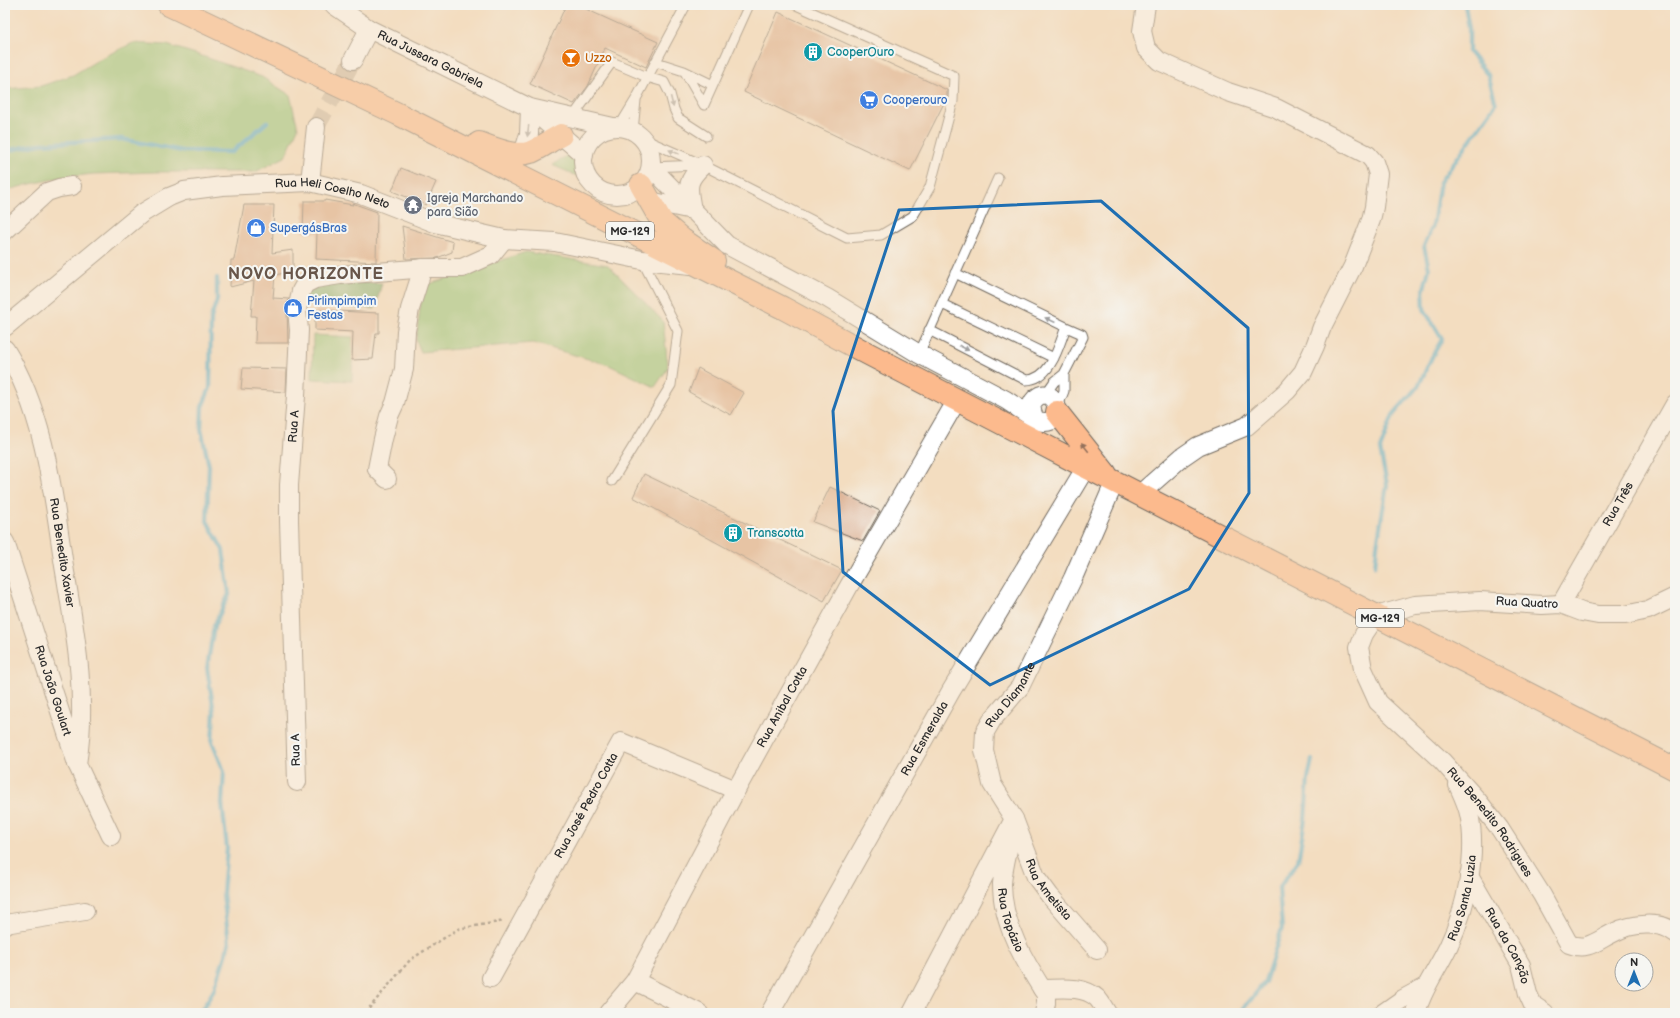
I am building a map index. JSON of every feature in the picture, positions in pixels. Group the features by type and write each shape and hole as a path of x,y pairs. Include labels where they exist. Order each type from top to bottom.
{"main road":[{"name":"MG-129","path":"169,5 398,114 783,308 1086,467 1675,769"},
{"path":"398,114 502,151 523,154 530,152 566,127"},
{"path":"648,185 662,222 676,234 783,308"},
{"path":"594,213 676,234"},
{"path":"1045,406 1112,479"}],"street":[{"name":"Rua Jussara Gabriela","path":"334,5 369,29 566,127 628,131"},
{"path":"1140,494 1182,457 1198,446 1247,426 1278,400 1296,381 1306,366 1322,327 1344,280 1353,266 1367,232 1374,207 1378,174 1374,162 1368,155 1293,116 1276,108 1228,92 1159,61 1146,48 1142,31 1146,5"},
{"path":"353,60 369,29"},
{"path":"523,154 529,134 530,108"},
{"path":"310,182 316,127"},
{"name":"Rua Jussara Gabriela","path":"566,127 584,155"},
{"path":"601,131 628,131 651,156 648,185 622,195 610,194 599,190 590,182 584,171 584,155 592,138 601,131"},
{"path":"692,210 689,182 693,174 703,164"},
{"name":"Rua Heli Coelho Neto","path":"5,327 141,214 169,197 184,191 222,186 310,182 361,194 435,222 504,239 555,242 642,260 698,266"},
{"path":"648,185 692,210"},
{"path":"648,185 692,210 727,245 827,298 919,354 1006,400 1045,406"},
{"path":"5,231 47,192 72,186"},
{"name":"Rua A","path":"298,782 289,485 299,330 297,310 300,295 305,284 321,278 423,268 462,268 491,255 504,239"},
{"path":"388,479 377,469 389,416 395,403 404,369 406,331 410,309 423,268"},
{"name":"Rua Benedito Xavier","path":"5,349 23,384 36,419 58,524 81,681 81,740 77,764"},
{"name":"Rua Anibal Cotta","path":"608,1013 635,982 736,790 849,586 957,400"},
{"name":"Rua Três","path":"1561,604 1675,404"},
{"name":"Rua Esmeralda","path":"770,1013 951,691 1086,467"},
{"name":"Rua Diamante","path":"1014,819 992,784 984,750 985,732 992,720 1020,687 1073,578 1112,479"},
{"name":"Rua João Goulart","path":"5,542 77,764 111,836"},
{"name":"Rua Quatro","path":"1376,616 1415,605 1480,601 1542,605 1561,604 1582,612 1598,615 1625,615 1648,610 1675,597"},
{"name":"Rua Benedito Rodrigues","path":"1376,616 1364,634 1360,647 1363,669 1378,702 1442,761 1478,801 1500,829 1542,895 1569,944 1577,947 1595,944 1616,931 1653,924 1663,926 1675,933"},
{"name":"Rua José Pedro Cotta","path":"491,978 621,742 736,790"},
{"name":"Rua Santa Luzia","path":"1416,1013 1425,987 1450,944 1468,891 1471,830 1469,814 1454,776"},
{"path":"912,1013 1014,819"},
{"name":"Rua Ametista","path":"1014,819 1036,877 1050,896 1097,950"},
{"name":"Rua Topázio","path":"1014,819 1002,883 1003,901 1011,932 1046,995 1044,1013"},
{"name":"Rua da Canção","path":"1469,876 1522,965 1528,994 1533,1005 1545,1013"},
{"path":"5,924 85,911"},
{"path":"635,982 699,1013"},
{"path":"1383,1013 1403,999 1425,987"},
{"path":"1042,989 1068,989 1088,992 1097,998 1108,1013"}],"lane":[{"path":"628,131 636,99 646,77 656,62 686,5"},
{"path":"684,71 704,105 749,5"},
{"path":"628,131 703,164 847,238 881,235 914,216 930,187 944,138 953,101 954,76 796,5"},
{"path":"566,127 612,62 646,77 664,82 670,94 674,110 678,118 706,136"},
{"path":"656,62 684,71 713,85"},
{"path":"628,131 636,99"},
{"path":"648,185 703,164"},
{"path":"919,354 998,178"},
{"path":"612,481 671,385 678,331 642,260"},
{"path":"955,273 1082,334 1083,337 1064,374 1054,382 1045,406"},
{"path":"942,304 1054,358"},
{"path":"929,330 1026,380 1032,380 1039,376 1051,364 1066,327"},
{"path":"1045,406 1064,391 1064,374"}],"path":[{"path":"365,1013 410,960 458,929 525,918"}],"highlighted area":[{"path":"1101,201 1248,328 1249,493 1189,589 990,685 843,572 833,411 899,210"}],"green space":[{"path":"133,43 167,45 199,55 262,77 290,95 298,128 285,157 255,172 157,172 93,174 59,178 5,191 5,89 41,86 73,75 103,57"},
{"path":"579,148 582,178 552,165"},
{"path":"526,252 608,265 663,321 668,368 655,387 609,365 533,343 421,352 416,340 423,286"},
{"path":"320,282 382,283 375,309 305,305 308,290"},
{"path":"313,335 353,337 352,381 312,379"}],"building":[{"name":"Uzzo","path":"566,5 577,5 658,42 646,67 605,48 588,86 574,104 530,84"},
{"name":"CooperOuro","path":"778,12 947,90 947,97 910,171 744,92"},
{"path":"401,168 436,182 426,205 392,191"},
{"path":"325,200 353,205 352,203 377,212 376,262 316,259 317,233 303,232 304,201"},
{"path":"244,205 274,205 272,253 293,250 293,271 275,275 273,298 289,299 287,311 288,343 255,343 256,316 251,316 254,281 230,287 231,260 234,260"},
{"path":"402,226 453,242 452,252 437,258 406,259"},
{"path":"315,310 379,313 379,333 376,333 373,359 352,360 353,332 315,330"},
{"path":"243,368 287,369 286,392 241,389"},
{"path":"698,368 744,393 731,415 689,392"},
{"name":"Transcotta","path":"644,474 842,570 824,601 633,497"},
{"name":"Transcotta","path":"830,487 880,511 863,541 813,522"}],"waterway":[{"path":"1375,566 1387,485 1380,449 1393,415 1419,385 1442,339 1424,309 1423,292 1429,269 1424,246 1433,225 1440,182 1496,104 1488,75 1469,52 1469,29 1465,5"},
{"path":"5,151 40,144 121,139 182,151 232,152 267,122"},
{"path":"200,1013 214,990 229,943 223,893 227,848 222,803 224,771 212,742 214,712 207,668 214,626 229,594 223,550 207,521 209,466 201,429 202,407 210,388 211,318 217,300 217,278"},
{"path":"1240,1013 1265,982 1282,928 1279,888 1298,861 1305,819 1308,778 1312,760"}],"tunnel":[{"path":"316,127 353,60"}],"place":[{"name":"CooperOuro","path":"813,52"},
{"name":"Uzzo","path":"571,58"},
{"name":"Cooperouro","path":"869,100"},
{"name":"Igreja Marchando para Sião","path":"413,205"},
{"name":"SupergásBras","path":"256,228"},
{"name":"Pirlimpimpim Festas","path":"293,308"},
{"name":"Transcotta","path":"733,533"}],"district":[{"name":"NOVO HORIZONTE","path":"306,274"}]}
